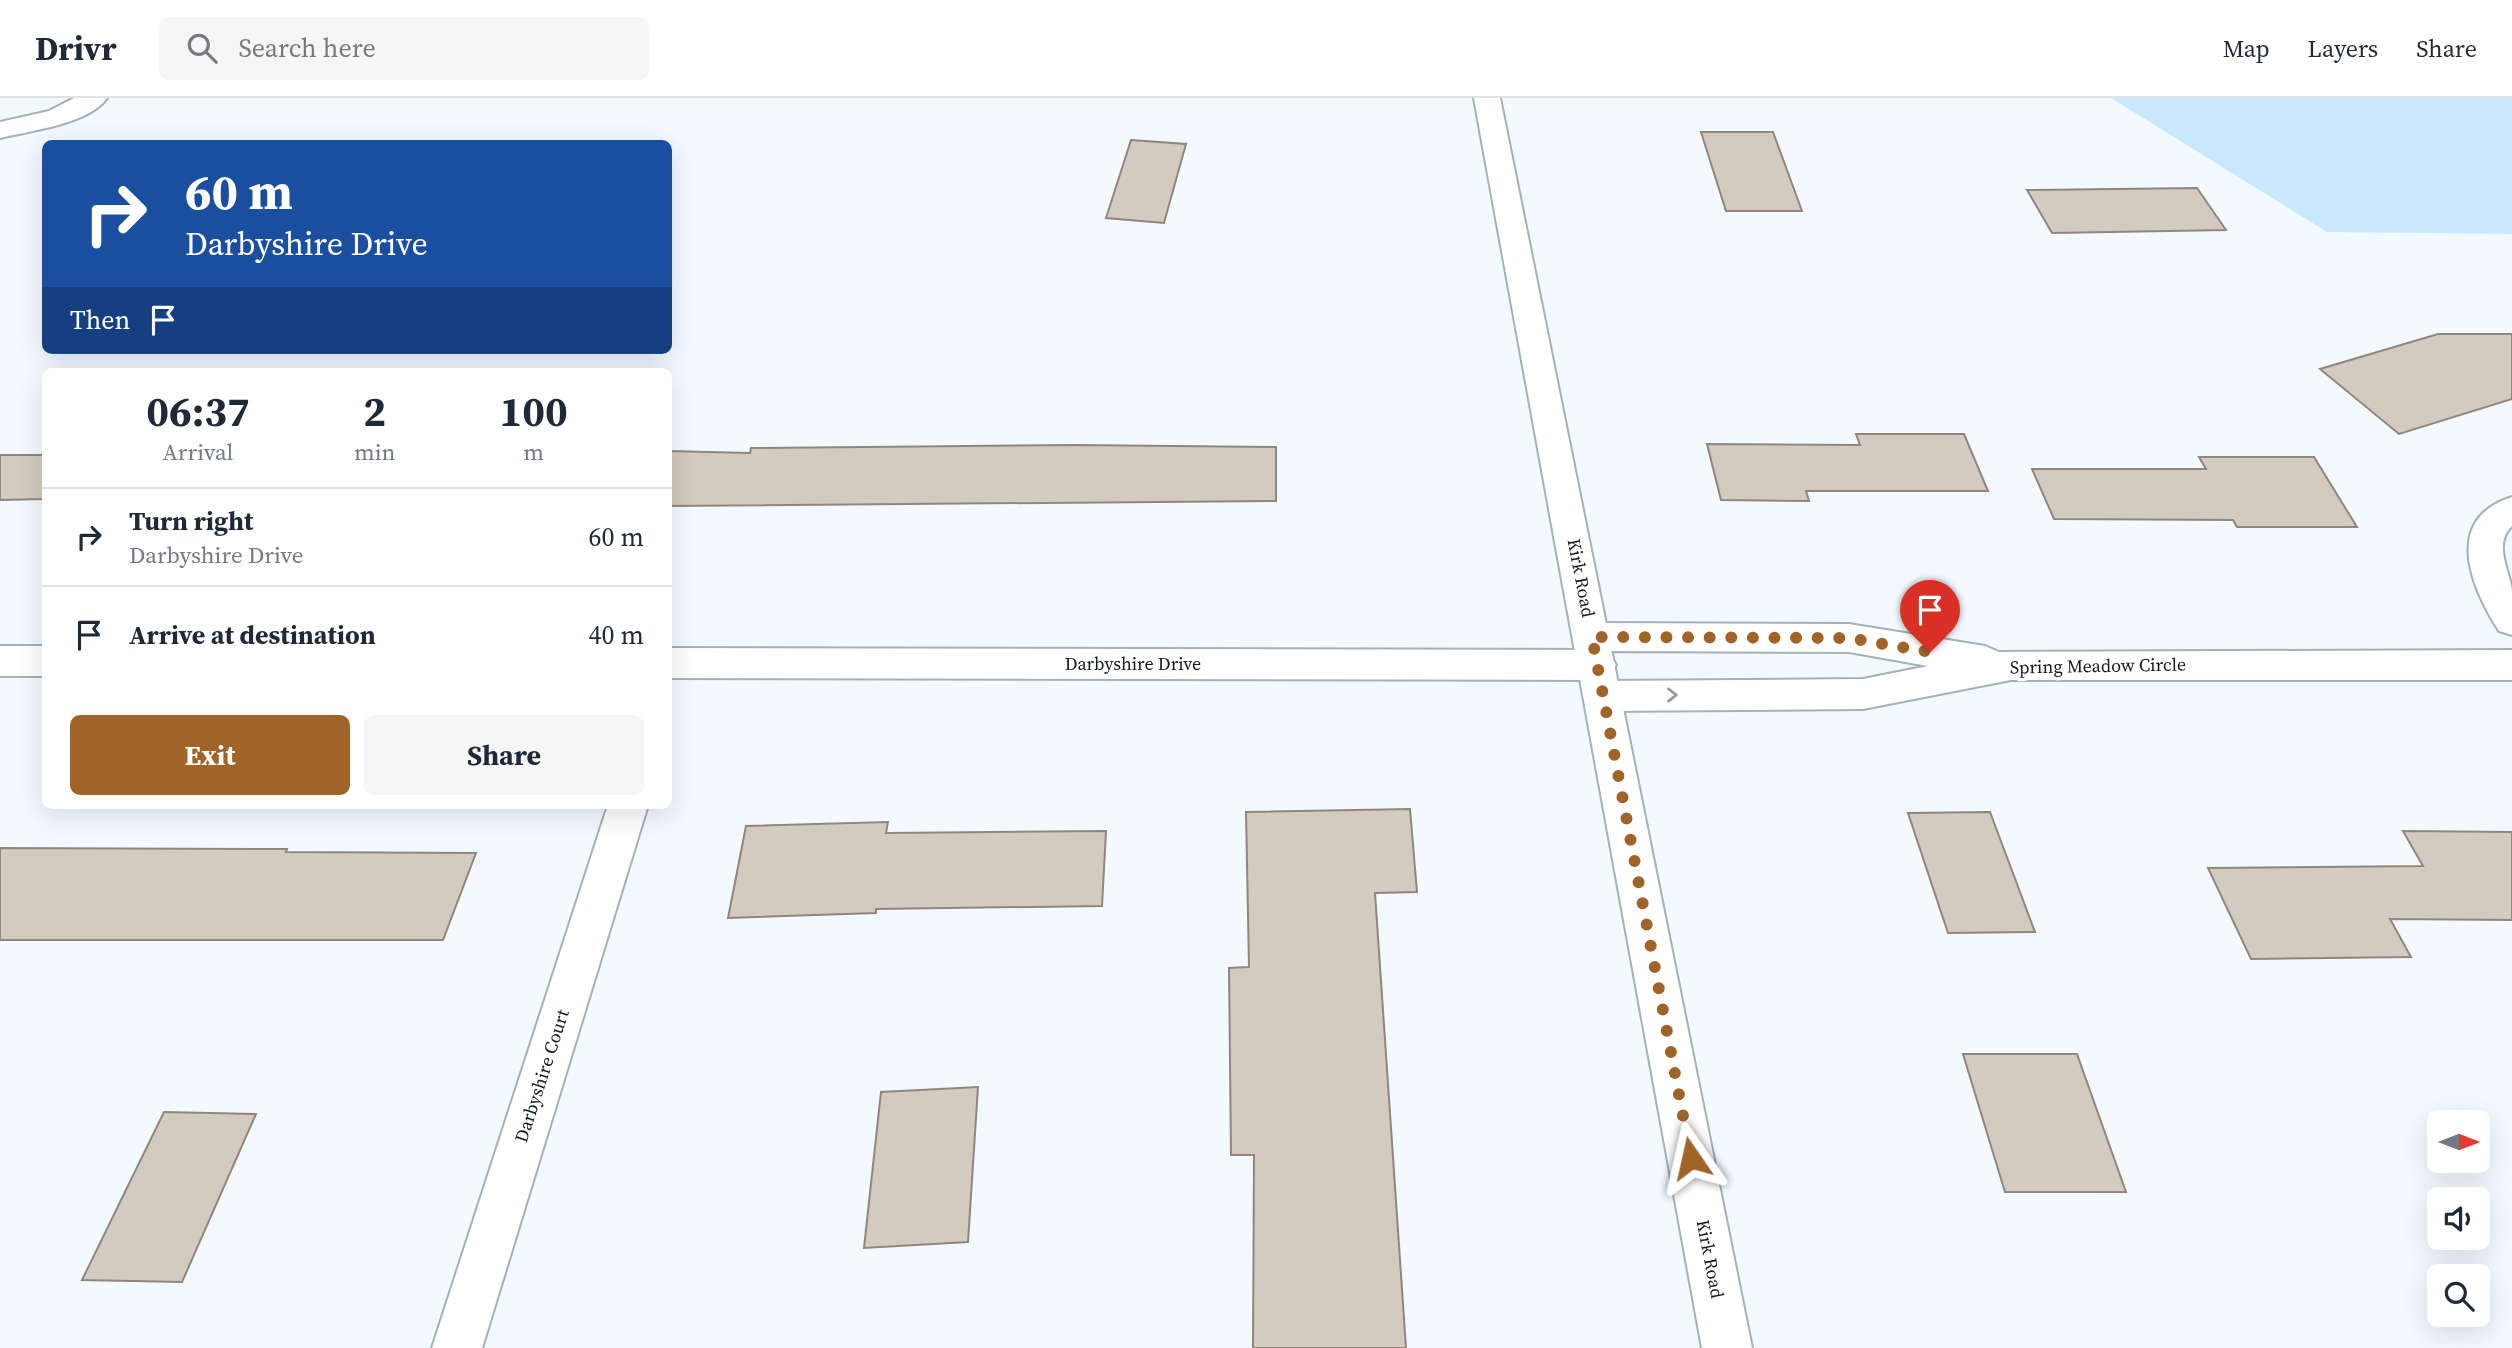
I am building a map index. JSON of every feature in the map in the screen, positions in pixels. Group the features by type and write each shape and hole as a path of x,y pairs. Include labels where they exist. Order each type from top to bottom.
{"street":[{"path":"0,130 58,117 94,98"},
{"name":"Kirk Road","path":"1488,98 1727,1348"},
{"path":"2512,510 2499,514 2485,533 2484,553 2505,611 2512,621"},
{"name":"Darbyshire Drive","path":"672,667 1597,666 1849,638 2011,665"},
{"path":"0,661 42,661"},
{"name":"Spring Meadow Circle","path":"1597,666 1863,694 2011,665 2512,665"},
{"name":"Darbyshire Court","path":"457,1348 627,809"}],"shaded area":[{"path":"2111,98 2512,98 2512,234 2327,232"}],"building":[{"path":"1701,132 1773,132 1802,211 1726,211"},
{"path":"1131,140 1186,144 1164,223 1106,218"},
{"path":"2197,188 2226,230 2052,233 2027,190"},
{"path":"2438,334 2512,334 2512,399 2399,434 2320,369"},
{"path":"1856,434 1964,434 1988,491 1806,491 1809,501 1721,500 1707,444 1860,445"},
{"path":"1076,445 1276,447 1276,501 672,506 672,451 750,453 751,448"},
{"path":"0,455 42,455 42,499 0,500"},
{"path":"2199,457 2314,457 2357,527 2237,527 2233,520 2054,519 2032,469 2206,469"},
{"path":"1410,809 1417,892 1375,893 1406,1348 1253,1348 1254,1155 1231,1155 1229,968 1249,967 1246,812"},
{"path":"1990,812 2035,932 1948,933 1908,813"},
{"path":"888,822 886,833 1106,831 1102,906 876,909 876,913 728,918 746,826"},
{"path":"2403,831 2512,832 2512,920 2390,919 2411,957 2251,959 2208,868 2423,866"},
{"path":"0,848 476,853 443,940 0,940"},
{"path":"1963,1054 2077,1054 2126,1192 2005,1192"},
{"path":"978,1087 968,1242 864,1248 881,1092"},
{"path":"164,1112 256,1114 182,1282 82,1280"}],"route":[{"path":"1691,1158 1592,637 1849,638 1930,652"}]}
